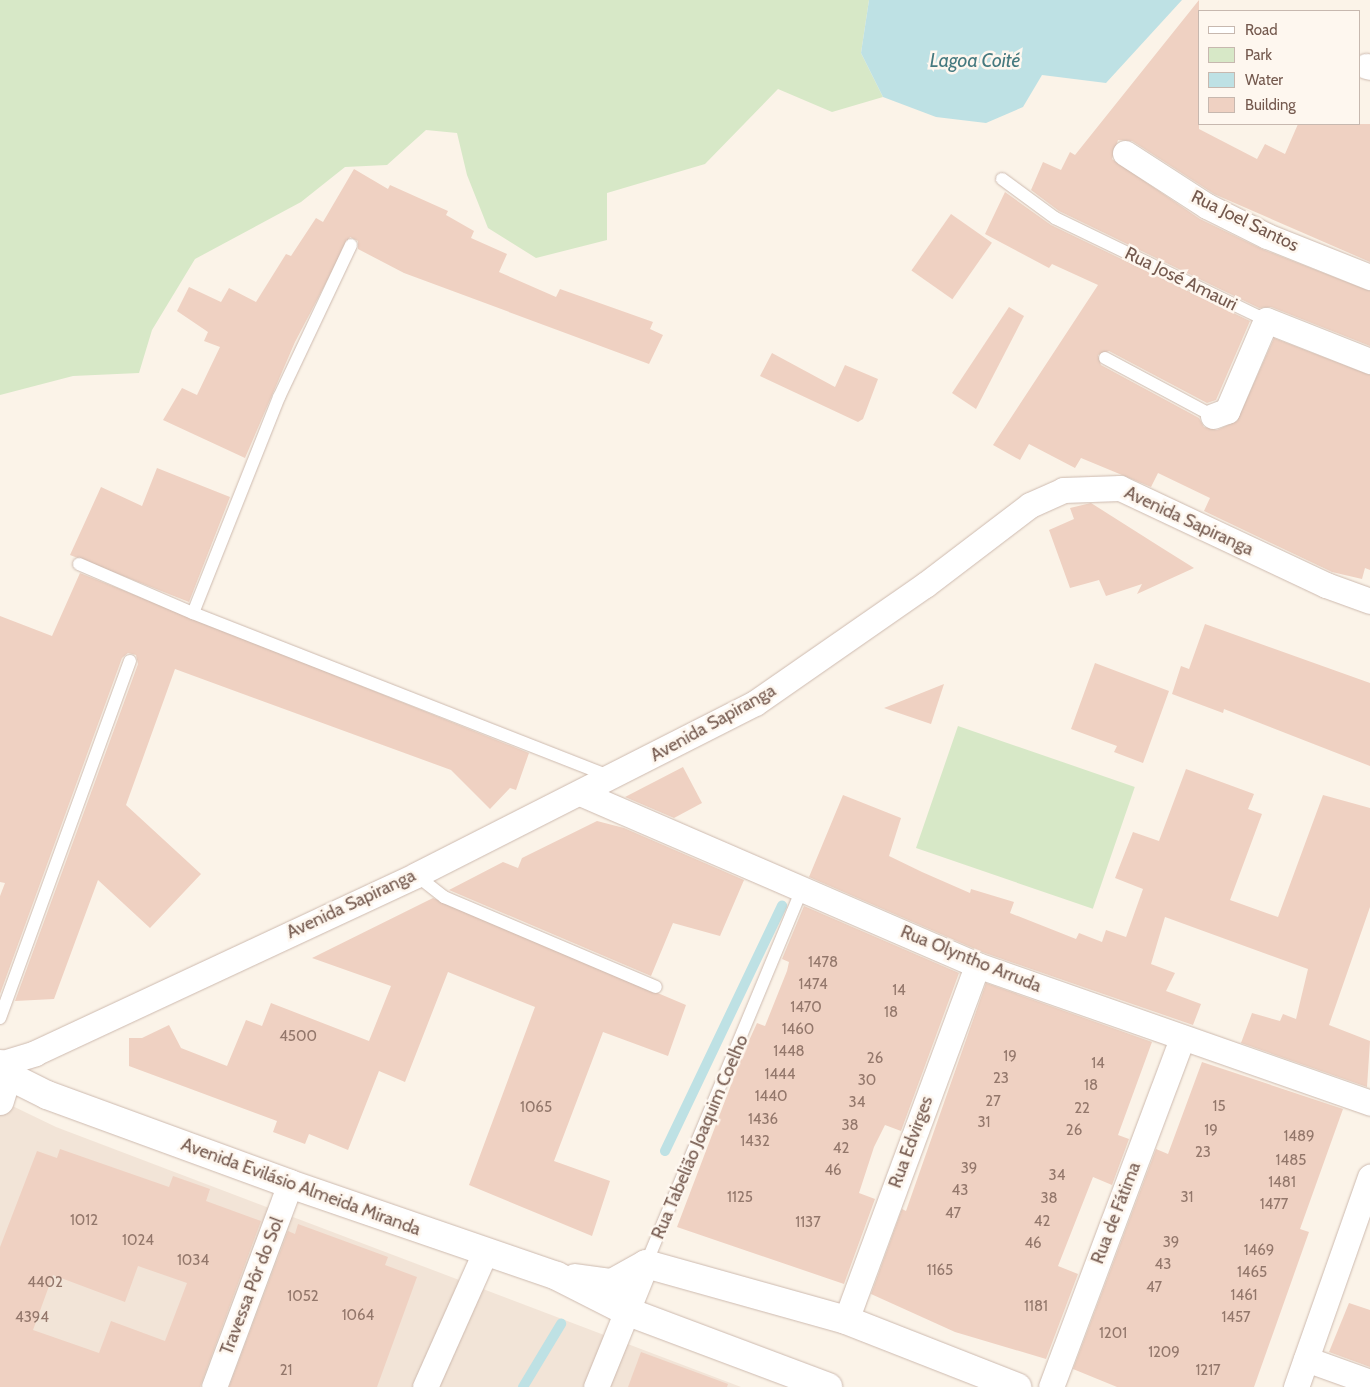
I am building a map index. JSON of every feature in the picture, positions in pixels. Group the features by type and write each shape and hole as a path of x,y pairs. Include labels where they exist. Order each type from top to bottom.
{"street":[{"name":"Rua Joel Santos","path":"1125,153 1233,219 1370,277"},
{"name":"Rua José Amauri","path":"1266,320 1370,361"},
{"path":"1213,416 1227,411 1266,320"},
{"name":"Avenida Sapiranga","path":"2,1075 36,1053 416,875 613,778 755,703 917,591 1030,505 1063,490 1120,488 1326,585 1370,601"},
{"name":"Rua Olyntho Arruda","path":"580,793 803,887 977,965 1370,1103"},
{"name":"Rua Edvirges","path":"846,1320 977,965"},
{"name":"Rua de Fátima","path":"1051,1387 1182,1038"},
{"name":"Avenida Evilásio Almeida Miranda","path":"2,1075 47,1095 290,1184 557,1276 626,1311 828,1387"},
{"path":"1296,1387 1370,1177"},
{"name":"Travessa Pôr do Sol","path":"214,1387 290,1184"},
{"path":"425,1387 485,1252"},
{"path":"646,1264 846,1320 1017,1387"},
{"name":"Avenida Evilásio Almeida Miranda","path":"557,1276 612,1283 646,1264"},
{"name":"Rua Tabelião Joaquim Coelho","path":"596,1387 646,1264"},
{"path":"1306,1359 1370,1382"}],"lane":[{"name":"Rua José Amauri","path":"1002,179 1055,218 1266,320"},
{"path":"193,612 279,397 351,245"},
{"path":"1105,358 1213,416"},
{"path":"79,564 193,612 613,778"},
{"path":"0,1018 130,661"},
{"path":"416,875 444,897 656,986"},
{"name":"Rua Tabelião Joaquim Coelho","path":"646,1264 803,887"}],"shaded area":[{"path":"0,1100 56,1127 741,1387 0,1387"}],"green space":[{"path":"0,0 869,0 861,53 883,97 832,112 778,89 705,164 607,193 607,240 536,258 488,228 467,175 457,133 426,130 387,165 345,167 301,202 195,259 152,330 139,373 73,376 0,395"},
{"path":"958,726 1135,787 1093,909 916,848"}],"water":[{"name":"Lagoa Coité","path":"869,0 1182,0 1106,83 1042,75 1023,107 986,123 936,117 883,97 861,53"}],"building":[{"path":"1199,0 1199,129 1257,159 1265,144 1285,154 1298,125 1370,124 1370,262 1214,194 1132,141 1118,140 1112,159 1200,219 1262,249 1370,291 1370,346 1271,307 1259,308 1059,211 1031,190 1043,162 1061,170 1070,152 1075,155"},
{"path":"354,169 388,189 390,185 448,211 446,215 474,231 471,238 507,254 499,272 556,297 560,289 653,322 650,329 663,335 649,364 404,273 358,249 358,241 350,237 295,342 245,458 163,420 182,388 197,395 220,347 204,341 208,332 177,311 189,287 221,302 229,288 256,302 286,254 291,256 316,218 323,222"},
{"path":"1005,192 1051,225 1250,321 1216,400 1207,403 1109,351 1098,355 1101,365 1199,418 1204,427 1217,430 1237,421 1274,338 1370,375 1370,570 1365,568 1362,579 1332,572 1204,511 1210,498 1158,473 1151,487 1081,458 1075,468 1029,444 1020,460 993,445 1098,285 1052,264 1049,268 985,234"},
{"path":"951,214 992,243 952,299 911,271"},
{"path":"1009,307 1024,316 976,409 952,393"},
{"path":"772,353 835,387 845,365 878,379 863,419 858,422 760,376"},
{"path":"157,468 230,497 189,602 70,555 101,487 142,506"},
{"path":"1091,503 1194,568 1137,594 1142,584 1106,596 1099,580 1070,588 1049,530 1074,519 1070,508"},
{"path":"80,573 529,753 516,790 510,788 490,809 451,770 175,669 126,805 201,874 150,928 98,880 54,999 15,1001 138,664 136,655 128,653 122,658 0,994 0,896 5,883 0,882 0,616 52,636"},
{"path":"1205,624 1370,683 1370,766 1224,709 1223,713 1172,694 1181,666 1189,669"},
{"path":"1095,663 1169,691 1143,763 1114,752 1117,746 1071,729"},
{"path":"944,684 931,724 884,708"},
{"path":"683,767 702,803 674,818 625,797"},
{"path":"1186,769 1254,794 1248,809 1262,814 1230,900 1278,917 1323,795 1370,808 1370,907 1329,1025 1370,1041 1367,1087 1241,1043 1252,1013 1280,1021 1283,1014 1296,1019 1308,969 1165,917 1151,964 1175,973 1166,991 1201,1004 1193,1025 982,952 809,877 843,795 901,818 889,856 970,893 971,889 1014,902 1010,913 1076,939 1079,933 1102,942 1106,930 1126,937 1143,889 1115,878 1133,832 1159,841"},
{"path":"597,821 624,828 744,880 720,936 673,923 651,976 449,890 503,862 518,868 522,858"},
{"path":"433,898 686,1005 668,1056 603,1032 554,1161 610,1181 592,1236 469,1185 535,1007 448,972 405,1082 379,1071 348,1150 309,1134 305,1144 273,1132 277,1121 129,1066 129,1038 142,1038 169,1025 181,1048 227,1066 246,1020 262,1026 271,1003 369,1041 391,986 312,958"},
{"path":"804,906 959,973 901,1131 885,1125 874,1147 859,1193 875,1199 844,1284 677,1227 742,1056 757,1023 765,1026 787,971 789,962 782,959"},
{"path":"986,983 1152,1042 1118,1135 1129,1139 1112,1185 1093,1177 1058,1266 1078,1274 1046,1359 955,1332 871,1294 902,1209 906,1211"},
{"path":"1202,1062 1343,1109 1300,1229 1309,1232 1254,1387 1117,1387 1073,1369 1156,1149 1168,1154"},
{"path":"60,1149 169,1187 173,1176 210,1189 206,1201 261,1221 200,1387 0,1387 0,1247 37,1151 57,1158","holes":["138,1266 187,1283 165,1341 111,1321 99,1353 33,1330 53,1275 125,1302"]},
{"path":"298,1224 388,1257 385,1265 417,1277 377,1387 229,1387 288,1231 295,1234"},
{"path":"1349,1303 1370,1310 1370,1367 1329,1352"},
{"path":"641,1352 728,1384 727,1387 628,1387"}],"waterway":[{"path":"665,1151 782,906"},
{"path":"523,1387 561,1324"}]}
